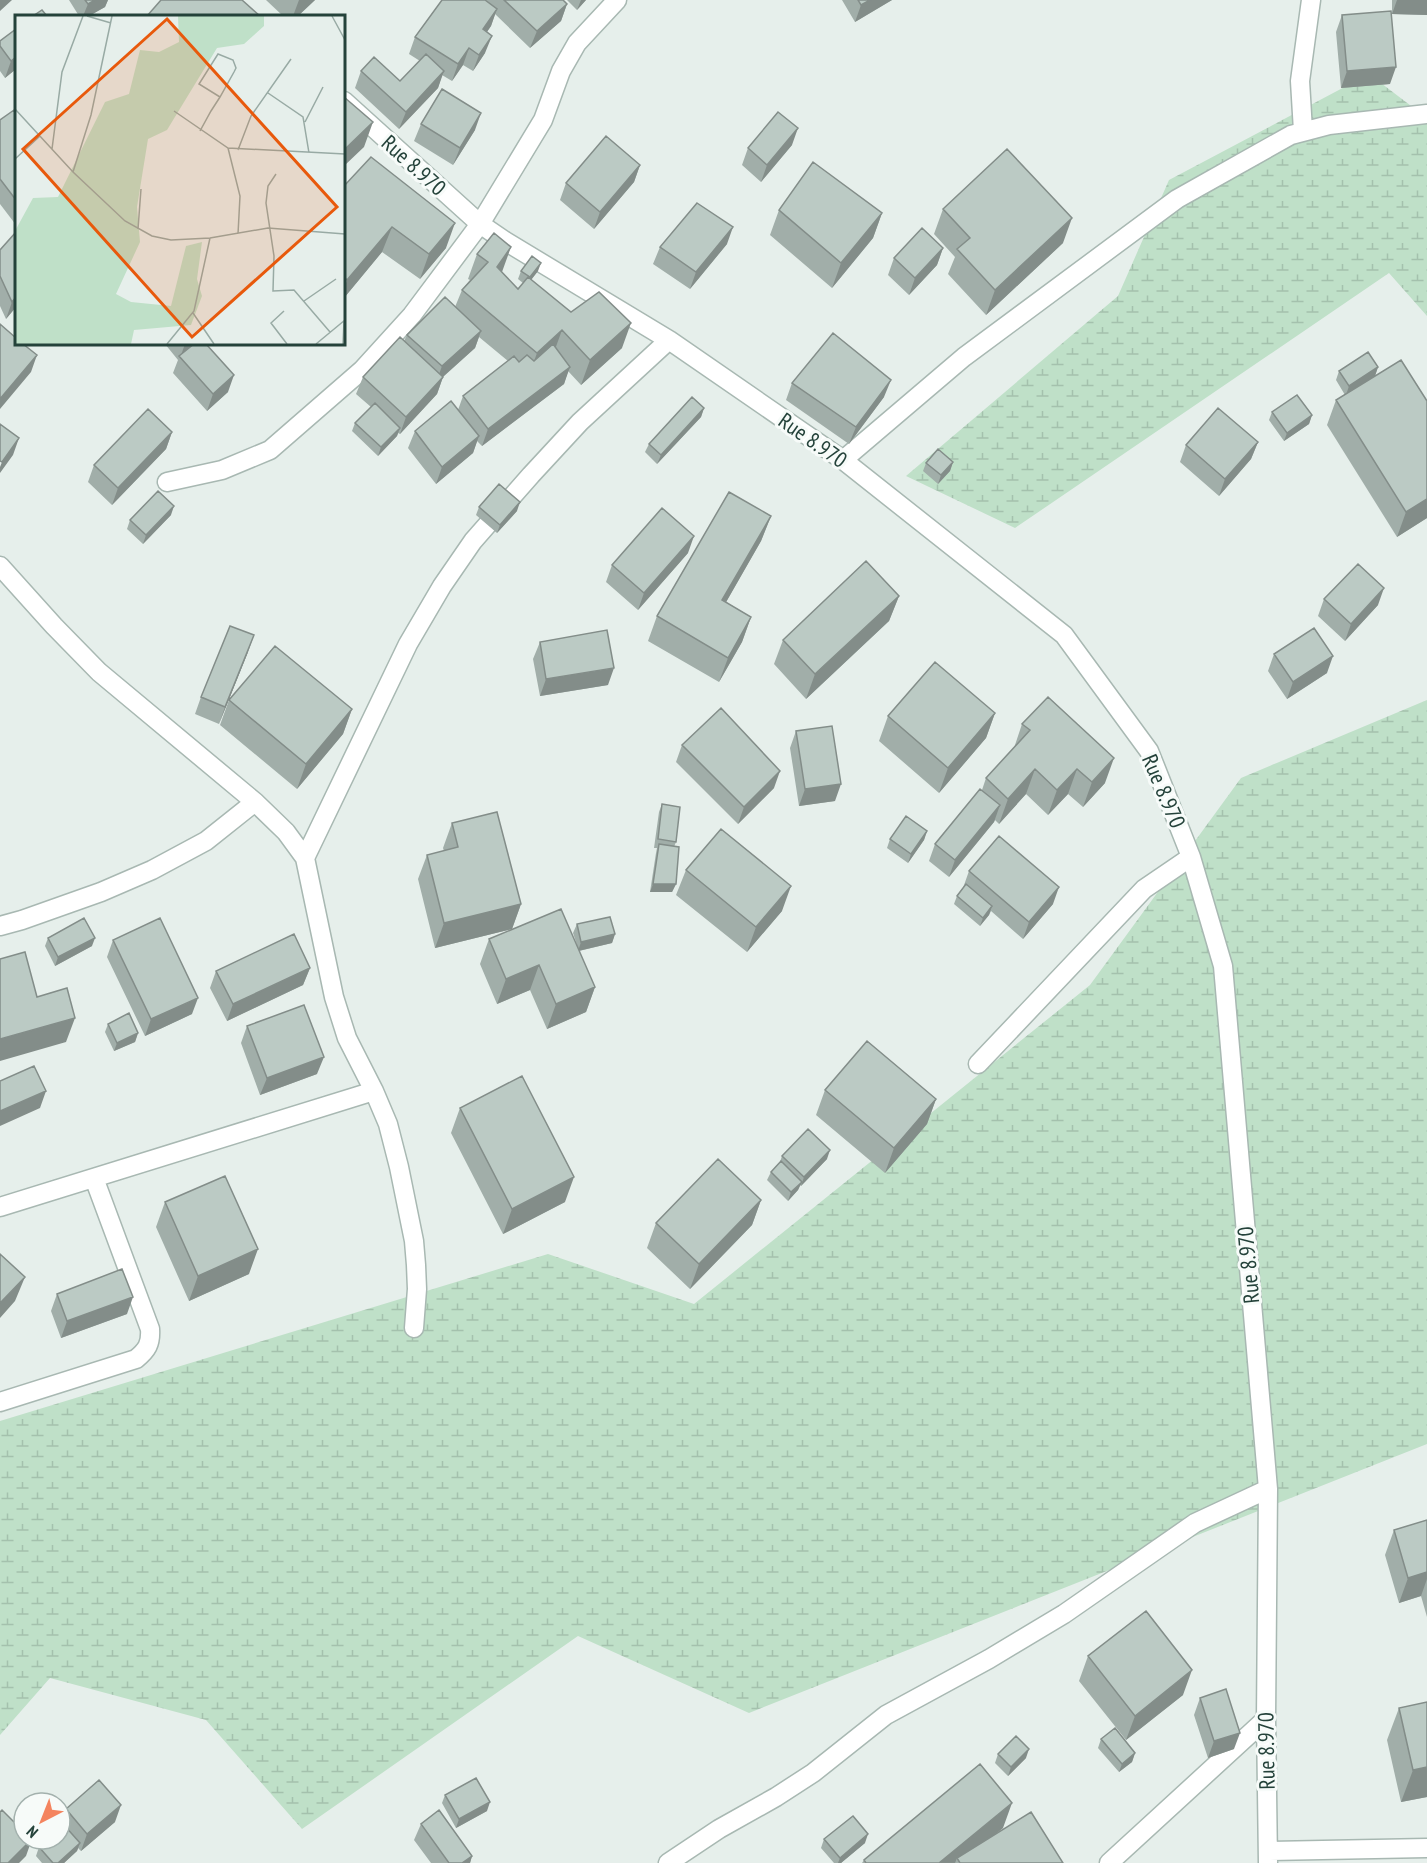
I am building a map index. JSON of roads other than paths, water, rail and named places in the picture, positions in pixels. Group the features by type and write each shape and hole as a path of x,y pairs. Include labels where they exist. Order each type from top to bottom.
{"street":[{"path":"167,482 222,470 270,450 362,370 412,315 480,224 543,120 561,71 577,44 617,0"},
{"path":"1304,131 1300,81 1311,0"},
{"name":"Rue 8.970","path":"345,102 480,224 505,242 669,340 843,460 1064,635 1149,751 1191,857 1224,966 1268,1489 1266,1719 1268,1857"},
{"path":"843,460 964,357 1177,199 1291,135 1329,125 1427,114"},
{"path":"305,858 408,644 442,586 473,541 580,422 669,340"},
{"path":"0,566 99,672 255,802 286,832 305,858 334,997 347,1038 374,1090 388,1124 414,1241 417,1289 414,1328"},
{"path":"0,926 101,892 152,870 206,841 255,802"},
{"path":"978,1065 1144,890 1191,857"},
{"path":"0,1207 374,1090"},
{"path":"0,1402 136,1359 145,1351 150,1341 150,1329 94,1178"},
{"path":"668,1863 719,1829 813,1773 886,1715 989,1659 1064,1614 1195,1523 1268,1489"},
{"path":"1109,1863 1266,1719"},
{"path":"1268,1857 1427,1848"}]}
